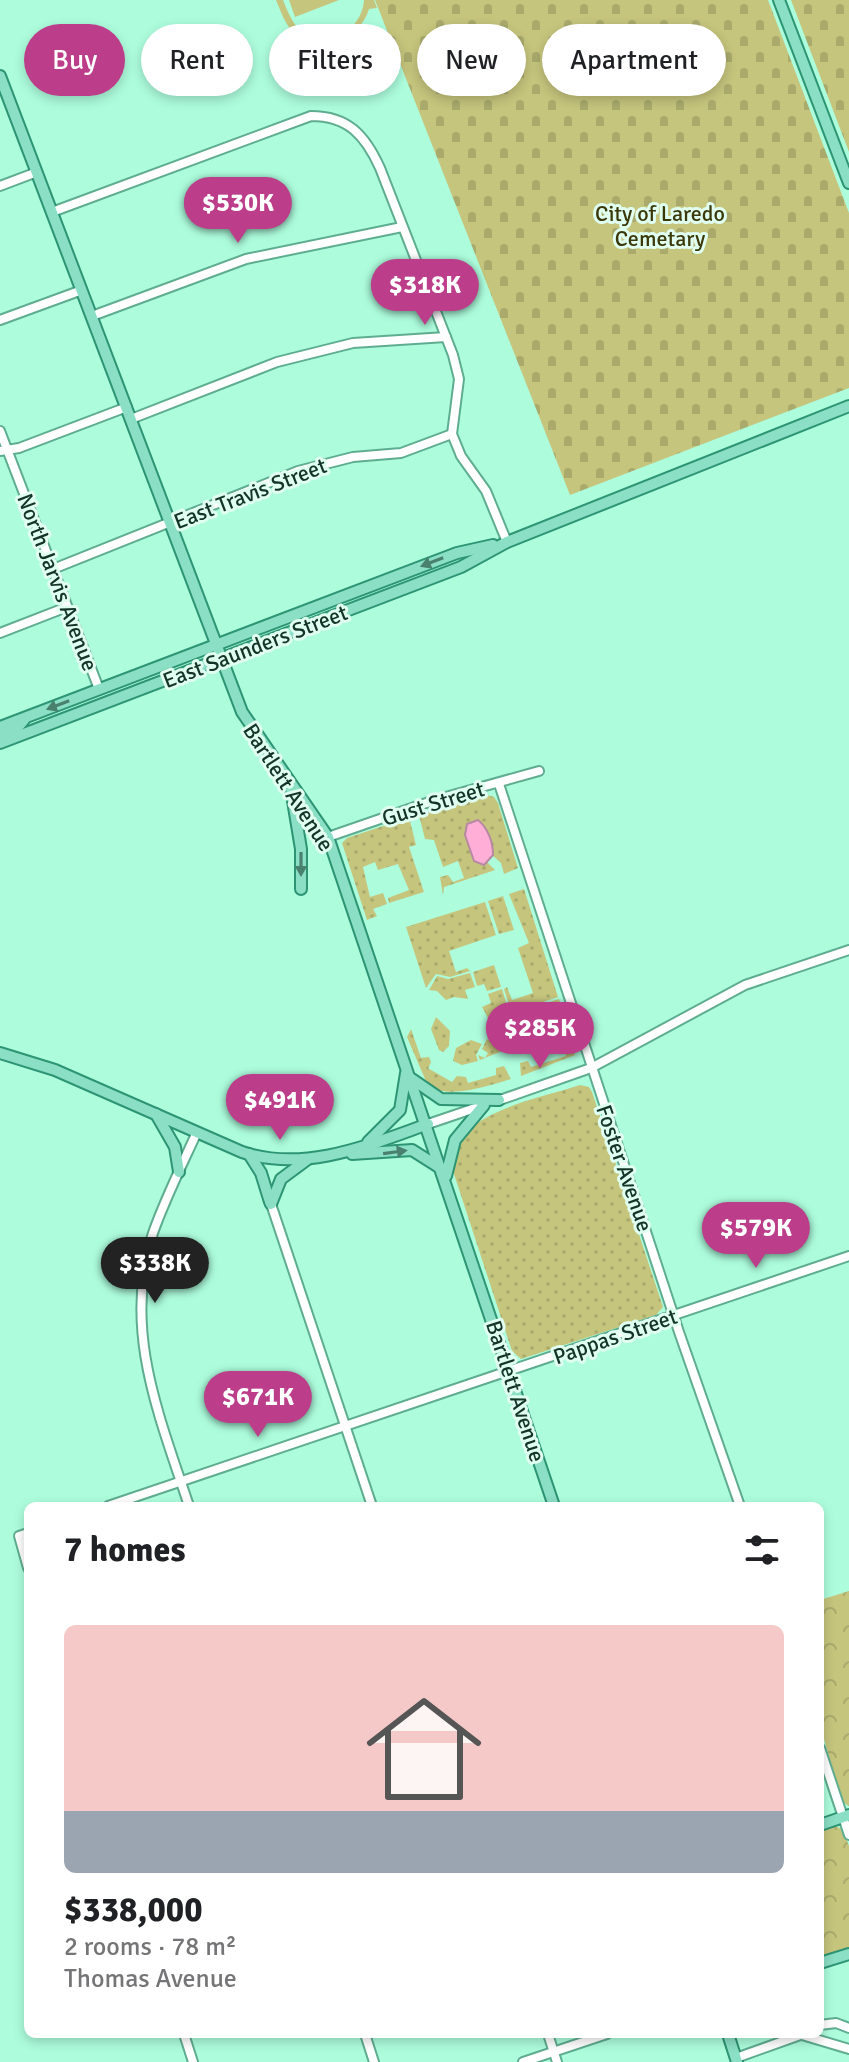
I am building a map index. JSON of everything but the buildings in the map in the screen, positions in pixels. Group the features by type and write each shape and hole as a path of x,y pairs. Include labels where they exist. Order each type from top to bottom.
{"main road":[{"path":"779,0 849,183"},
{"name":"Bartlett Avenue","path":"0,76 242,712 328,837 428,1124 553,1502"},
{"name":"East Saunders Street","path":"0,743 461,567 507,542 849,406"},
{"name":"East Saunders Street","path":"0,727 457,553 507,542"},
{"path":"0,735 17,728 25,718"},
{"path":"289,783 301,849 301,889"},
{"path":"0,1053 55,1070 249,1154 272,1159 341,1153 428,1124"},
{"path":"363,1147 400,1110 406,1091 406,1063"},
{"path":"412,1079 441,1099 499,1100"},
{"path":"341,1153 412,1150 423,1154 444,1174 457,1137 484,1105"},
{"path":"156,1114 175,1147 179,1172"},
{"path":"249,1154 261,1173 271,1204"},
{"path":"271,1204 281,1179 310,1158"},
{"path":"824,1824 846,1816"},
{"path":"824,1962 849,1954"},
{"path":"729,2038 736,2060"}],"street":[{"path":"52,212 311,116 343,120 365,139 380,168 446,337 459,379 452,434 461,456 486,491 507,542"},
{"path":"0,186 37,172"},
{"path":"92,316 246,259 402,227"},
{"path":"0,320 82,290"},
{"path":"131,419 277,362 353,343 446,337"},
{"path":"4,450 127,407"},
{"name":"North Jarvis Avenue","path":"0,431 4,450 99,689"},
{"name":"East Travis Street","path":"53,569 298,471 353,457 401,453 452,434"},
{"path":"0,633 67,607"},
{"name":"Gust Street","path":"328,837 435,800 539,771"},
{"name":"Foster Avenue","path":"499,784 591,1068 739,1502"},
{"path":"428,1124 591,1068 745,985 849,950"},
{"path":"188,1502 143,1358 139,1300 154,1233 197,1132"},
{"path":"271,1204 371,1502"},
{"name":"Pappas Street","path":"120,1502 849,1256"},
{"path":"824,1758 846,1816 849,1835"},
{"path":"824,2024 836,2023 849,2028"},
{"path":"185,2038 193,2062"},
{"path":"366,2038 374,2062"},
{"path":"549,2038 557,2062"},
{"path":"523,2062 595,2038"},
{"path":"736,2060 793,2038"},
{"path":"815,2038 849,2049"}],"green space":[{"path":"276,0 283,0 295,24 286,22"},
{"path":"289,0 339,0 295,17"},
{"path":"364,0 374,0 377,8 369,9 361,24 353,24 362,11"},
{"name":"City of Laredo Cemetary","path":"375,0 768,0 849,213 849,388 570,495 401,66 401,24 384,24"},
{"path":"791,0 849,0 849,152"},
{"path":"487,795 494,797 498,803 518,868 504,874 501,863 491,854 486,861 495,870 444,887 443,895 440,877 448,875 453,882 464,878 458,861 443,867 434,840 425,839 419,815"},
{"path":"404,819 410,821 416,845 409,847 424,892 389,903 388,898 409,890 398,864 378,870 375,862 363,867 370,897 383,893 387,904 373,909 377,916 367,920 342,843 347,838"},
{"path":"524,889 558,997 519,1010 509,1005 504,989 507,987 512,1000 533,993 518,948 529,943 509,894"},
{"path":"503,896 514,930 499,934 488,901"},
{"path":"485,902 496,935 449,951 456,972 467,968 470,971 450,977 436,974 426,988 406,927"},
{"path":"494,965 501,987 487,991 484,984 477,986 473,972"},
{"path":"470,973 475,987 465,990 468,999 454,997 446,1000 437,991 429,990 437,976 448,979"},
{"path":"502,989 509,1012 500,1023 507,1049 485,1058 488,1053 482,1049 487,1039 491,1041 497,1034 482,1007 491,1003 488,994"},
{"path":"559,999 575,1055 521,1076 520,1063 528,1061 531,1067 566,1056 564,1049 571,1046 565,1027 557,1027 555,1020 562,1017 558,1007 552,1009 549,1002"},
{"path":"436,1017 450,1031 449,1046 443,1052 439,1050 431,1029"},
{"path":"411,1029 421,1058 429,1057 431,1062 428,1068 452,1082 457,1076 466,1077 468,1083 496,1075 496,1068 504,1066 511,1079 455,1092 435,1089 426,1079 428,1086 407,1037"},
{"path":"471,1040 482,1044 476,1055 478,1061 462,1065 453,1061 456,1048"},
{"path":"580,1085 589,1087 592,1092 663,1307 656,1315 521,1359 512,1351 453,1171 454,1152 463,1135 478,1122 519,1103"},
{"path":"849,1591 849,1806 842,1802 824,1739 824,1599"},
{"path":"834,1825 843,1830 849,1846 849,1949 824,1958 824,1829"}],"shaded area":[{"path":"478,820 487,831 493,850 493,855 484,865 474,861 465,835 467,824"}]}
